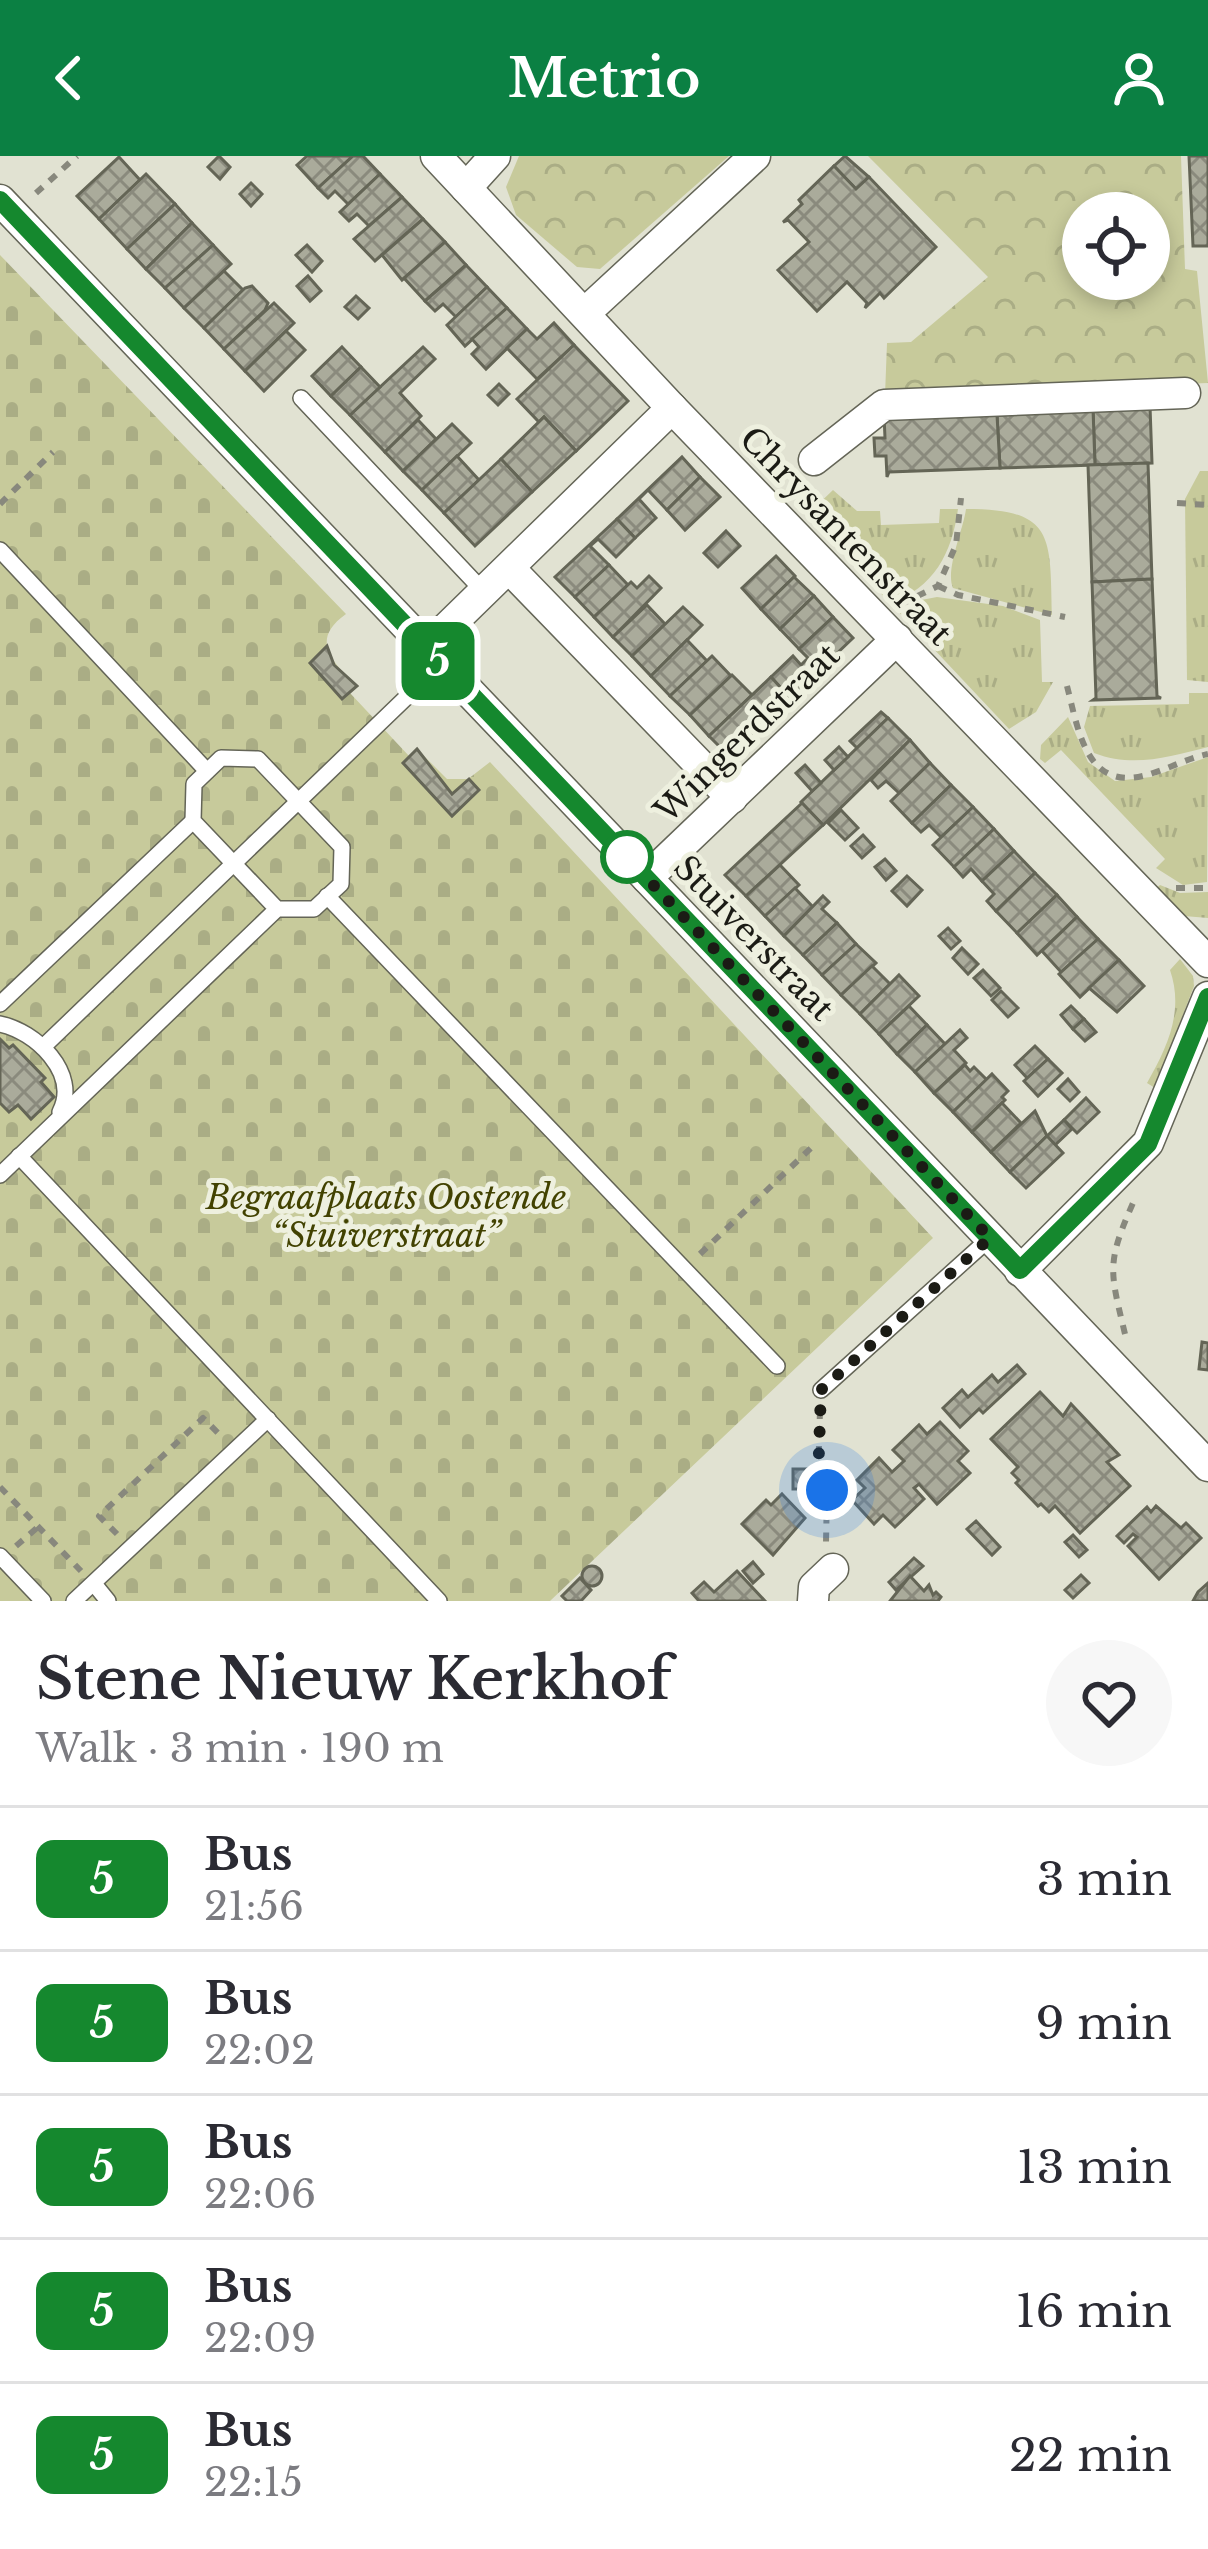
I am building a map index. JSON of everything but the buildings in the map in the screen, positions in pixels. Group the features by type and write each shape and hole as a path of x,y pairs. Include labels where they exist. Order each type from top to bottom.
{"street":[{"name":"Chrysantenstraat","path":"436,156 672,408 1208,962"},
{"path":"466,188 495,156"},
{"path":"586,312 755,156"},
{"name":"Stuiverstraat","path":"2,204 1208,1466"},
{"path":"814,460 884,405 1185,393"},
{"path":"434,656 485,593 672,408"},
{"path":"509,568 732,798"},
{"name":"Wingerdstraat","path":"647,878 732,798 888,630"},
{"path":"1020,1270 1148,1144 1208,997"}],"lane":[{"path":"301,398 485,593"},
{"path":"0,550 207,771"},
{"path":"43,1047 301,803 434,656"},
{"path":"0,1004 193,821 194,784 221,758 258,759 342,847 341,884 314,909 277,909 0,1175"},
{"path":"193,821 277,909"},
{"path":"328,896 777,1366"},
{"path":"0,1024 22,1031 43,1047 58,1069 65,1092 56,1120"},
{"path":"19,1156 439,1601"},
{"path":"821,1390 990,1238"},
{"path":"74,1601 268,1419"},
{"path":"0,1556 43,1601"},
{"path":"95,1585 108,1601"}],"path":[{"path":"2,204 39,192 77,156"},
{"path":"0,504 52,452"},
{"path":"888,630 893,607 938,586 956,544 961,498"},
{"path":"1177,503 1208,505"},
{"path":"938,586 958,596 1065,617"},
{"path":"1067,686 1083,746 1091,760 1116,777 1150,774 1208,754"},
{"path":"684,1269 812,1147"},
{"path":"1131,1385 1125,1333 1112,1284 1113,1249 1136,1198"},
{"path":"821,1390 818,1480 827,1490 824,1582"},
{"path":"132,1550 100,1516 202,1418 236,1451"},
{"path":"0,1487 95,1585"}],"green space":[{"path":"519,156 729,156 600,269 577,267 516,215 506,187"},
{"path":"868,156 1181,156 1185,269 1197,271 1208,383 885,395 887,343 911,342 988,277"},
{"name":"Begraafplaats Oostende “Stuiverstraat”","path":"0,255 346,614 328,633 329,652 357,686 350,693 409,756 417,749 447,779 468,779 490,762 933,1238 550,1601 0,1601"},
{"path":"1200,471 1208,471 1208,682 1187,680 1185,499"},
{"path":"833,490 857,511 880,511 881,525 939,523 940,509 958,509 951,540 929,578 890,603 807,515"},
{"path":"966,509 1017,515 1042,533 1050,566 1052,615 953,588 953,561"},
{"path":"937,597 1003,606 1040,620 1042,682 1053,682 1036,712 1009,729 898,611"},
{"path":"1189,693 1208,693 1208,747 1137,760 1094,753 1084,727 1090,706 1189,704"},
{"path":"1068,717 1088,762 1115,781 1151,777 1208,757 1207,882 1183,885 1156,868 1165,859 1061,750 1045,763 1040,759 1041,745"},
{"path":"1160,885 1180,893 1208,892 1208,918 1184,916 1155,889"},
{"path":"1180,959 1193,976 1194,986 1155,1088 1147,1083 1172,1028 1175,1000 1170,970"}],"bus line":[{"name":"5","path":"0,200 1020,1270 1148,1144 1208,997"}],"route":[{"path":"627,857 618,848 990,1238 821,1390 818,1480 827,1490"}]}
